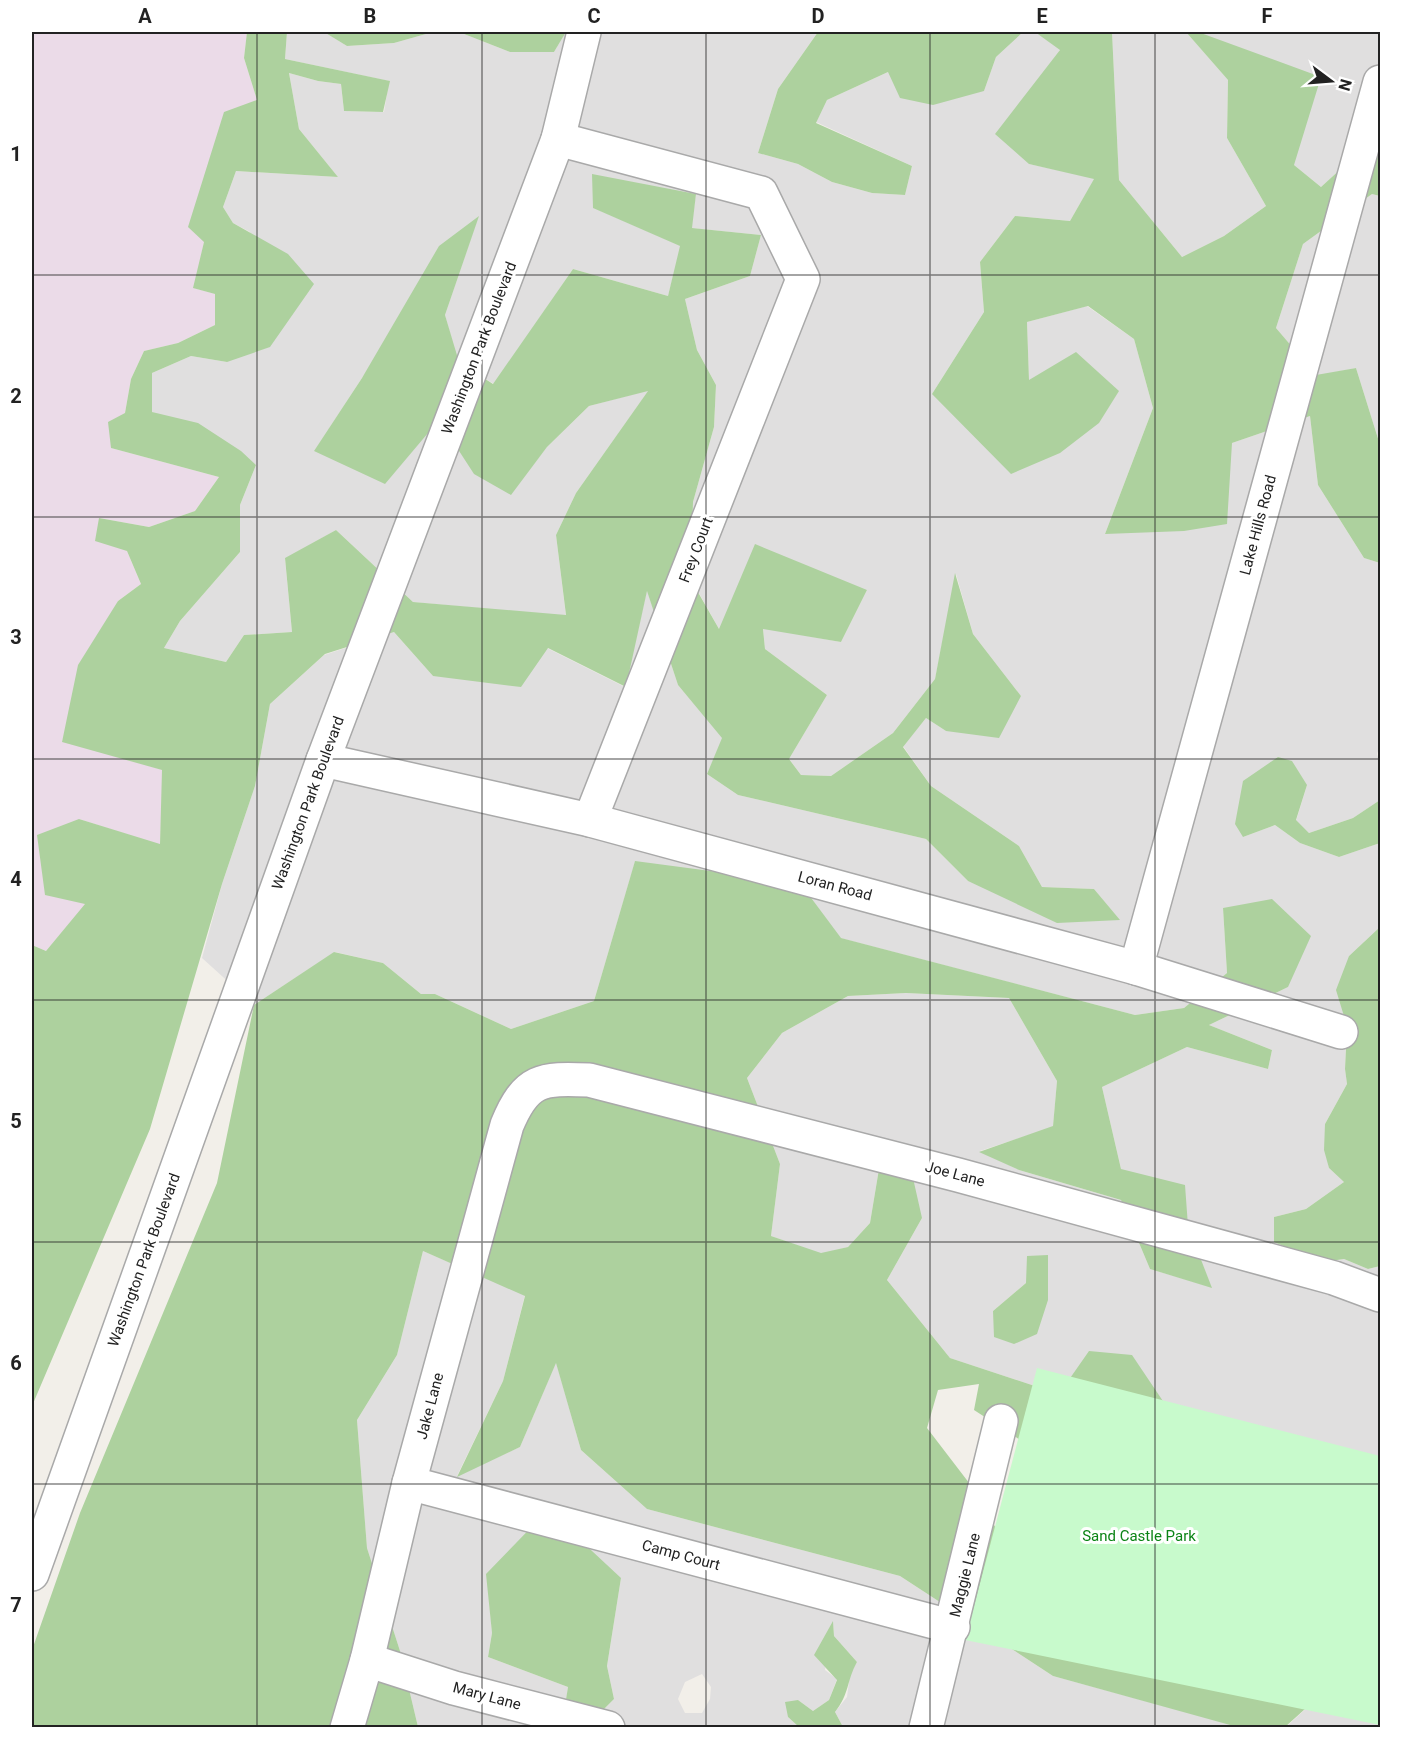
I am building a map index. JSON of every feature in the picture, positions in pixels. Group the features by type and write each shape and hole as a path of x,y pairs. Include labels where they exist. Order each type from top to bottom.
{"street":[{"name":"Washington Park Boulevard","path":"32,1574 323,760 558,139 584,32"},
{"name":"Lake Hills Road","path":"1136,968 1380,82"},
{"name":"Frey Court","path":"558,139 761,193 803,279 590,820"},
{"name":"Loran Road","path":"323,760 590,820 1136,968 1341,1032"},
{"name":"Joe Lane","path":"527,1089 542,1082 562,1079 589,1080 981,1181 1334,1278 1380,1295"},
{"name":"Jake Lane","path":"347,1728 368,1660 409,1483 507,1125 517,1100 527,1089"},
{"name":"Maggie Lane","path":"926,1728 1002,1421"},
{"name":"Camp Court","path":"409,1483 952,1627"},
{"name":"Mary Lane","path":"368,1660 454,1688 609,1728"}],"shaded area":[{"path":"32,32 247,32 244,58 257,100 204,242 194,288 215,294 215,325 178,343 144,351 131,379 125,413 111,448 219,477 195,511 149,527 99,518 127,551 141,584 118,601 62,741 163,770 160,845 79,819 86,904 46,951 32,945"},
{"path":"287,32 324,32 347,46 394,43 433,32 459,32 510,52 554,52 566,32 818,32 778,89 758,153 798,164 832,182 872,193 905,195 912,166 816,122 827,100 888,72 984,91 996,57 1023,32 1035,32 1060,49 1029,164 1095,178 1070,221 1015,216 980,262 984,312 932,394 1029,380 1027,322 1087,306 1134,339 1153,408 1105,534 1232,443 1310,416 1318,485 1364,558 1380,563 1380,745 1377,754 1380,765 1380,800 1353,818 1309,833 1296,821 1307,785 1243,837 1275,825 1300,843 1339,857 1380,843 1380,927 1349,956 1345,1069 1347,1084 1325,1124 1329,1168 1344,1182 1306,1209 1274,1217 1296,1251 1309,1264 1344,1259 1368,1269 1380,1266 1380,1486 1059,1394 950,1358 887,1280 922,1218 882,1151 870,1223 848,1247 821,1254 771,1236 780,1164 747,1078 782,1033 848,996 906,993 1009,998 1057,1081 1053,1127 980,1151 1019,1170 1121,1200 1150,1269 1211,1287 1188,1226 1121,1169 1102,1087 1187,1047 1268,1069 1272,1050 1209,1025 1288,987 1223,908 1227,973 1184,1008 1135,1015 840,938 809,895 635,862 594,1001 511,1029 435,994 421,994 383,963 335,952 254,1005 202,958 222,884 255,786 270,704 324,655 394,632 433,676 547,648 625,687 647,590 678,685 723,738 707,774 738,795 926,839 968,881 1119,920 1094,889 1042,887 1019,846 931,786 903,746 926,718 946,731 1021,696 973,634 956,574 935,679 893,733 831,776 801,775 789,759 827,695 765,649 763,628 841,642 867,590 719,629 691,579 693,502 714,427 716,385 697,350 685,299 750,276 761,235 691,228 696,194 594,208 681,246 668,296 573,269 494,384 458,362 445,315 478,217 362,378 315,450 439,419 510,494 547,447 589,406 649,390 576,493 556,535 566,616 413,602 336,530 285,559 292,632 244,635 226,662 164,648 180,621 240,552 240,505 256,465 152,412 152,373 191,356 227,362 250,232 233,223 223,207 236,171 338,177 299,129 289,73 318,81 341,84 344,111 384,112 389,81 285,59","holes":["1026,1283 1037,1334 993,1311"]},
{"path":"1112,32 1186,32 1228,80 1227,138 1266,206 1224,236 1182,257 1119,180"},
{"path":"1198,32 1380,32 1380,133 1321,187 1294,165"},
{"path":"1372,194 1380,196 1380,445 1356,368 1316,376 1276,328 1303,244"},
{"path":"423,1251 525,1295 503,1381 457,1476 520,1447 556,1362 581,1450 647,1509 900,1576 1053,1676 1241,1727 843,1727 835,1712 847,1697 850,1674 857,1662 834,1636 833,1623 825,1670 837,1679 829,1700 813,1711 798,1700 788,1717 799,1727 586,1727 614,1699 607,1666 621,1578 487,1574 492,1633 488,1657 568,1687 563,1725 575,1727 418,1727 400,1651 367,1548 357,1420 397,1355","holes":["702,1674 711,1687 710,1699 702,1713 685,1713 678,1699 685,1682"]},
{"path":"1380,1682 1380,1727 1285,1728 1334,1683"}],"green space":[{"path":"247,32 287,32 285,59 390,81 383,112 344,111 341,84 318,81 289,73 299,129 338,177 236,171 223,207 233,223 288,254 314,284 270,347 227,362 191,356 152,373 152,412 198,423 241,451 256,465 240,505 240,552 180,621 164,648 226,662 244,635 292,632 285,558 336,530 413,602 566,615 556,535 576,493 648,391 589,406 547,447 511,495 474,474 439,420 385,484 314,451 362,378 439,246 479,216 445,315 459,362 493,384 573,269 668,296 680,246 593,208 592,174 696,194 692,228 761,235 750,276 685,299 697,350 716,385 714,427 693,502 691,580 719,629 755,544 867,590 841,642 763,629 765,649 827,695 789,759 801,775 831,776 893,733 935,679 955,573 973,634 1021,696 999,738 946,731 926,718 903,747 931,786 1019,846 1042,887 1094,889 1120,920 1057,923 968,881 926,839 738,795 707,774 722,738 678,685 647,591 626,687 548,648 521,687 433,676 394,632 325,654 270,704 255,786 222,884 150,1129 32,1406 32,945 46,951 85,904 45,895 37,835 79,819 160,844 162,770 62,742 78,665 118,601 141,584 127,551 95,541 99,518 149,527 195,511 219,477 111,448 108,422 125,413 131,379 144,351 178,343 215,325 215,294 193,288 204,242 188,227 224,112 257,100 244,58"},
{"path":"324,32 433,32 394,43 347,46"},
{"path":"459,32 566,32 554,52 510,52"},
{"path":"818,32 1023,32 996,57 984,91 933,105 900,98 888,72 827,100 816,123 912,166 905,195 872,193 832,182 798,164 758,153 778,89"},
{"path":"1035,32 1112,32 1119,180 1182,257 1224,236 1266,206 1227,138 1228,80 1186,32 1198,32 1321,77 1294,165 1321,187 1380,133 1380,196 1372,194 1303,244 1276,328 1316,375 1356,368 1380,445 1380,563 1364,558 1318,485 1310,416 1232,443 1227,524 1184,531 1105,534 1153,408 1134,339 1088,306 1027,322 1029,380 1076,352 1119,391 1099,423 1060,453 1011,474 932,394 984,312 980,262 1015,216 1070,221 1094,179 1029,164 995,134 1060,50"},
{"path":"1278,757 1292,761 1307,785 1296,820 1309,833 1353,818 1380,800 1380,843 1339,857 1300,843 1275,825 1243,837 1235,824 1243,781"},
{"path":"635,861 756,877 809,895 841,938 1135,1015 1184,1008 1227,973 1223,908 1272,899 1311,936 1288,987 1209,1025 1272,1050 1268,1069 1187,1047 1102,1087 1121,1169 1185,1185 1188,1226 1212,1288 1150,1269 1121,1200 1019,1170 979,1152 1053,1126 1057,1081 1009,998 906,993 848,996 782,1033 747,1078 780,1164 771,1236 821,1253 848,1247 870,1223 882,1151 906,1147 922,1218 887,1280 950,1358 1059,1394 1089,1351 1132,1355 1177,1422 1088,1484 974,1410 979,1384 938,1390 927,1428 976,1492 1015,1563 1334,1683 1285,1727 1241,1728 1053,1676 900,1576 647,1509 581,1450 556,1363 520,1447 457,1477 503,1381 525,1296 423,1251 397,1355 357,1420 367,1548 400,1651 418,1727 32,1728 32,1650 80,1513 217,1183 254,1005 334,952 383,963 421,994 435,994 511,1029 594,1001"},
{"path":"1380,927 1380,1266 1368,1269 1344,1259 1309,1264 1296,1251 1274,1242 1274,1217 1306,1209 1344,1182 1329,1168 1324,1150 1325,1124 1347,1084 1345,1069 1347,1026 1336,990 1349,956"},
{"path":"1048,1255 1048,1300 1037,1334 1014,1344 994,1337 993,1311 1026,1283 1027,1256"},
{"name":"Sand Castle Park","path":"1037,1368 1380,1456 1380,1725 965,1640"},
{"path":"548,1510 621,1578 607,1666 614,1699 586,1727 562,1725 568,1687 488,1657 492,1633 486,1574"},
{"path":"833,1621 834,1636 857,1662 843,1699 835,1712 843,1727 799,1727 788,1717 785,1702 798,1700 813,1711 829,1700 837,1680 814,1655"}]}
